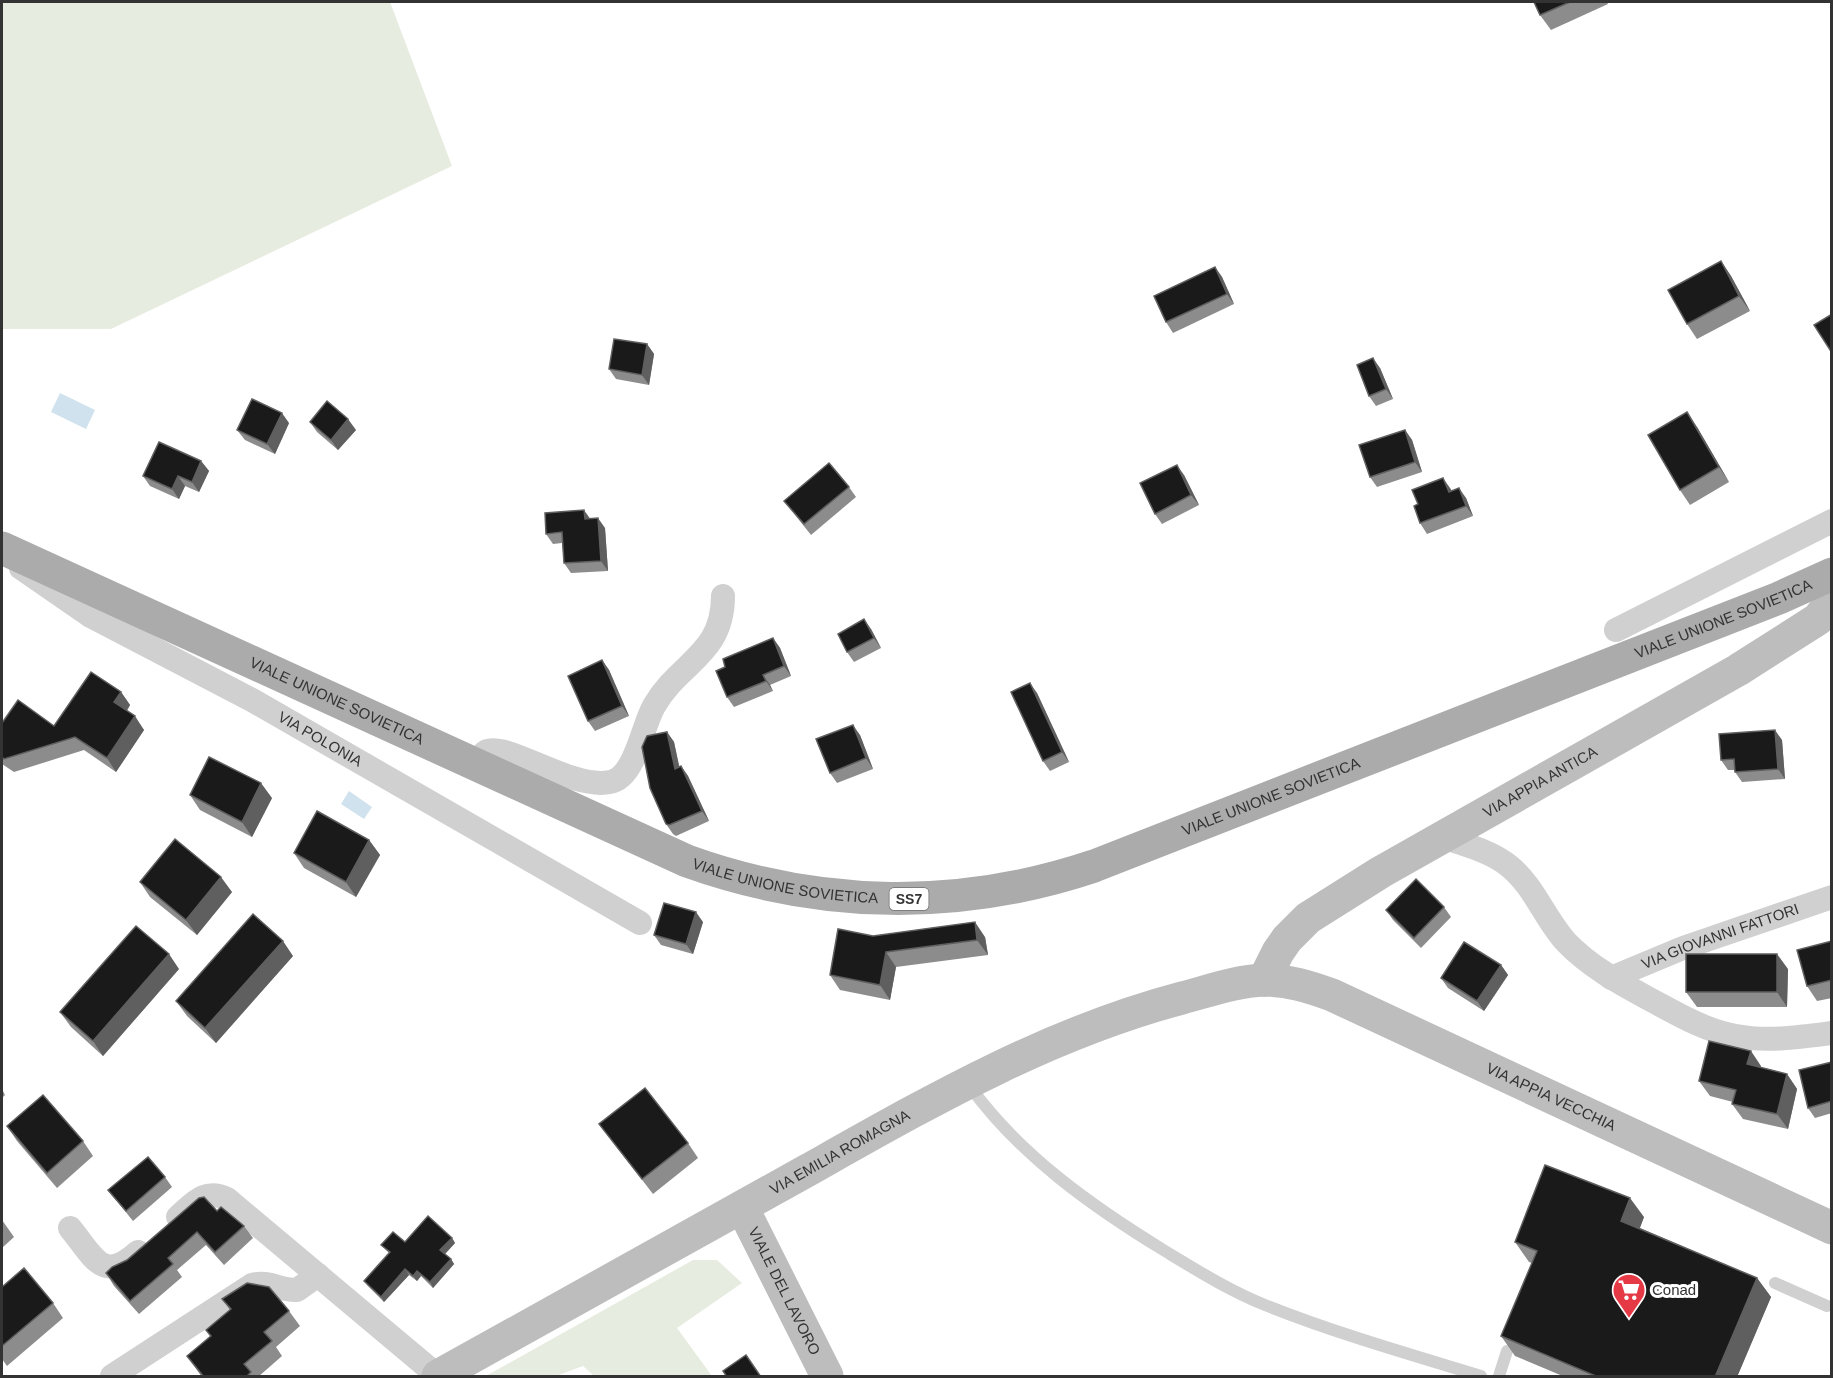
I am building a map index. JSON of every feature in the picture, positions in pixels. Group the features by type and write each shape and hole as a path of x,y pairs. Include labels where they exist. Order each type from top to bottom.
{"main road":[{"name":"VIALE UNIONE SOVIETICA","path":"2,548 661,850 732,876 784,888 841,896 915,899 1019,887 1094,866 1619,637 1779,598 1831,582"},
{"name":"VIA APPIA ANTICA","path":"1264,981 1278,952 1301,923 1381,872 1738,670 1818,619 1825,610 1831,582"},
{"name":"VIA EMILIA ROMAGNA","path":"438,1377 967,1082 1068,1035 1112,1018 1232,985 1264,981"},
{"name":"VIA APPIA VECCHIA","path":"1264,981 1292,983 1332,995 1832,1228"},
{"name":"VIALE DEL LAVORO","path":"742,1207 827,1377"}],"street":[{"path":"1619,637 1832,521"},
{"name":"VIA POLONIA","path":"2,553 89,615 252,700 640,923"},
{"path":"475,765 481,756 489,751 503,751 587,782 602,783 617,780 624,775 632,762 644,726 658,699 704,651 715,636 721,620 723,596"},
{"name":"VIA GIOVANNI FATTORI","path":"1443,837 1485,852 1510,867 1526,884 1567,942 1587,962 1611,978 1677,1014 1721,1033 1737,1037 1766,1038 1832,1033"},
{"name":"VIA GIOVANNI FATTORI","path":"1611,978 1683,948 1832,897"},
{"path":"70,1228 95,1259 109,1268 122,1266 201,1198 213,1194 220,1196 234,1204 438,1377"},
{"path":"112,1377 252,1285 267,1283 285,1290 297,1290 318,1275"}],"lane":[{"path":"967,1082 988,1112 1042,1163 1111,1218 1206,1276 1264,1305 1481,1377"},
{"path":"1775,1283 1827,1306"},
{"path":"1499,1377 1507,1351"}],"shaded area":[{"path":"2,2 390,2 452,166 111,329 2,329"},
{"path":"693,1260 717,1260 742,1283 677,1328 712,1376 594,1376 583,1366 556,1376 486,1376"}],"water":[{"path":"60,393 95,410 86,429 51,412"},
{"path":"349,791 372,807 364,819 341,804"}],"building":[{"path":"1534,2 1570,2 1540,15"},
{"path":"1721,261 1739,296 1687,324 1668,290"},
{"path":"1215,267 1227,294 1166,322 1154,296"},
{"path":"1832,314 1832,353 1814,325"},
{"path":"614,339 647,344 642,375 609,369"},
{"path":"1373,358 1386,389 1369,396 1357,365"},
{"path":"252,399 282,413 267,444 237,430"},
{"path":"327,401 348,419 331,440 310,422"},
{"path":"1687,412 1719,467 1680,490 1648,435"},
{"path":"1405,430 1415,462 1370,477 1359,445"},
{"path":"159,442 201,461 192,482 178,476 172,489 143,476"},
{"path":"829,463 849,487 804,524 784,501"},
{"path":"1177,465 1191,495 1155,514 1140,483"},
{"path":"1443,478 1449,492 1459,488 1466,506 1420,523 1414,506 1418,504 1412,490"},
{"path":"584,510 585,519 598,518 601,561 564,563 562,532 546,534 545,513"},
{"path":"864,619 874,638 847,652 838,634"},
{"path":"773,638 784,666 763,675 766,681 727,697 716,671 725,667 723,659"},
{"path":"602,660 622,706 588,721 568,676"},
{"path":"91,672 121,692 114,702 135,716 107,758 75,737 4,759 2,757 2,723 18,700 54,726"},
{"path":"1030,683 1062,752 1043,761 1011,692"},
{"path":"853,725 866,758 830,773 816,739"},
{"path":"1775,730 1778,769 1735,772 1734,759 1721,760 1719,734"},
{"path":"667,732 675,769 681,766 702,811 669,825 666,824 650,788 642,747 647,736"},
{"path":"209,757 261,783 242,822 190,795"},
{"path":"317,811 369,840 346,882 294,853"},
{"path":"175,839 221,877 186,920 140,882"},
{"path":"1416,879 1444,907 1414,938 1386,910"},
{"path":"664,903 696,912 686,944 654,935"},
{"path":"253,914 283,941 205,1028 176,1001"},
{"path":"975,922 977,940 886,952 880,985 830,975 838,929 873,936"},
{"path":"136,926 169,954 93,1041 60,1012"},
{"path":"1832,941 1832,980 1807,986 1797,950"},
{"path":"1464,942 1501,965 1477,1001 1441,978"},
{"path":"1686,954 1777,954 1777,992 1686,992"},
{"path":"1709,1041 1751,1051 1747,1064 1787,1074 1777,1114 1732,1104 1736,1090 1699,1081"},
{"path":"1832,1062 1832,1101 1808,1108 1799,1070"},
{"path":"645,1088 688,1143 642,1179 599,1124"},
{"path":"43,1095 83,1141 47,1173 7,1126"},
{"path":"148,1157 165,1177 126,1211 108,1190"},
{"path":"1545,1165 1630,1198 1621,1221 1757,1278 1715,1377 1598,1377 1501,1336 1537,1251 1515,1242"},
{"path":"204,1197 217,1211 221,1207 244,1226 215,1252 197,1232 168,1258 173,1264 130,1301 106,1273 112,1267 127,1260 199,1198"},
{"path":"428,1216 452,1238 440,1250 451,1259 430,1282 417,1271 413,1276 405,1269 381,1297 364,1281 390,1252 381,1245 393,1232 405,1242"},
{"path":"24,1268 53,1303 2,1346 2,1287"},
{"path":"247,1283 269,1287 289,1311 264,1332 272,1341 244,1364 251,1372 246,1377 204,1377 187,1356 211,1336 206,1330 231,1309 222,1299"},
{"path":"746,1355 761,1377 727,1377 723,1371"}],"place":[{"name":"Conad","path":"1629,1319"}]}
